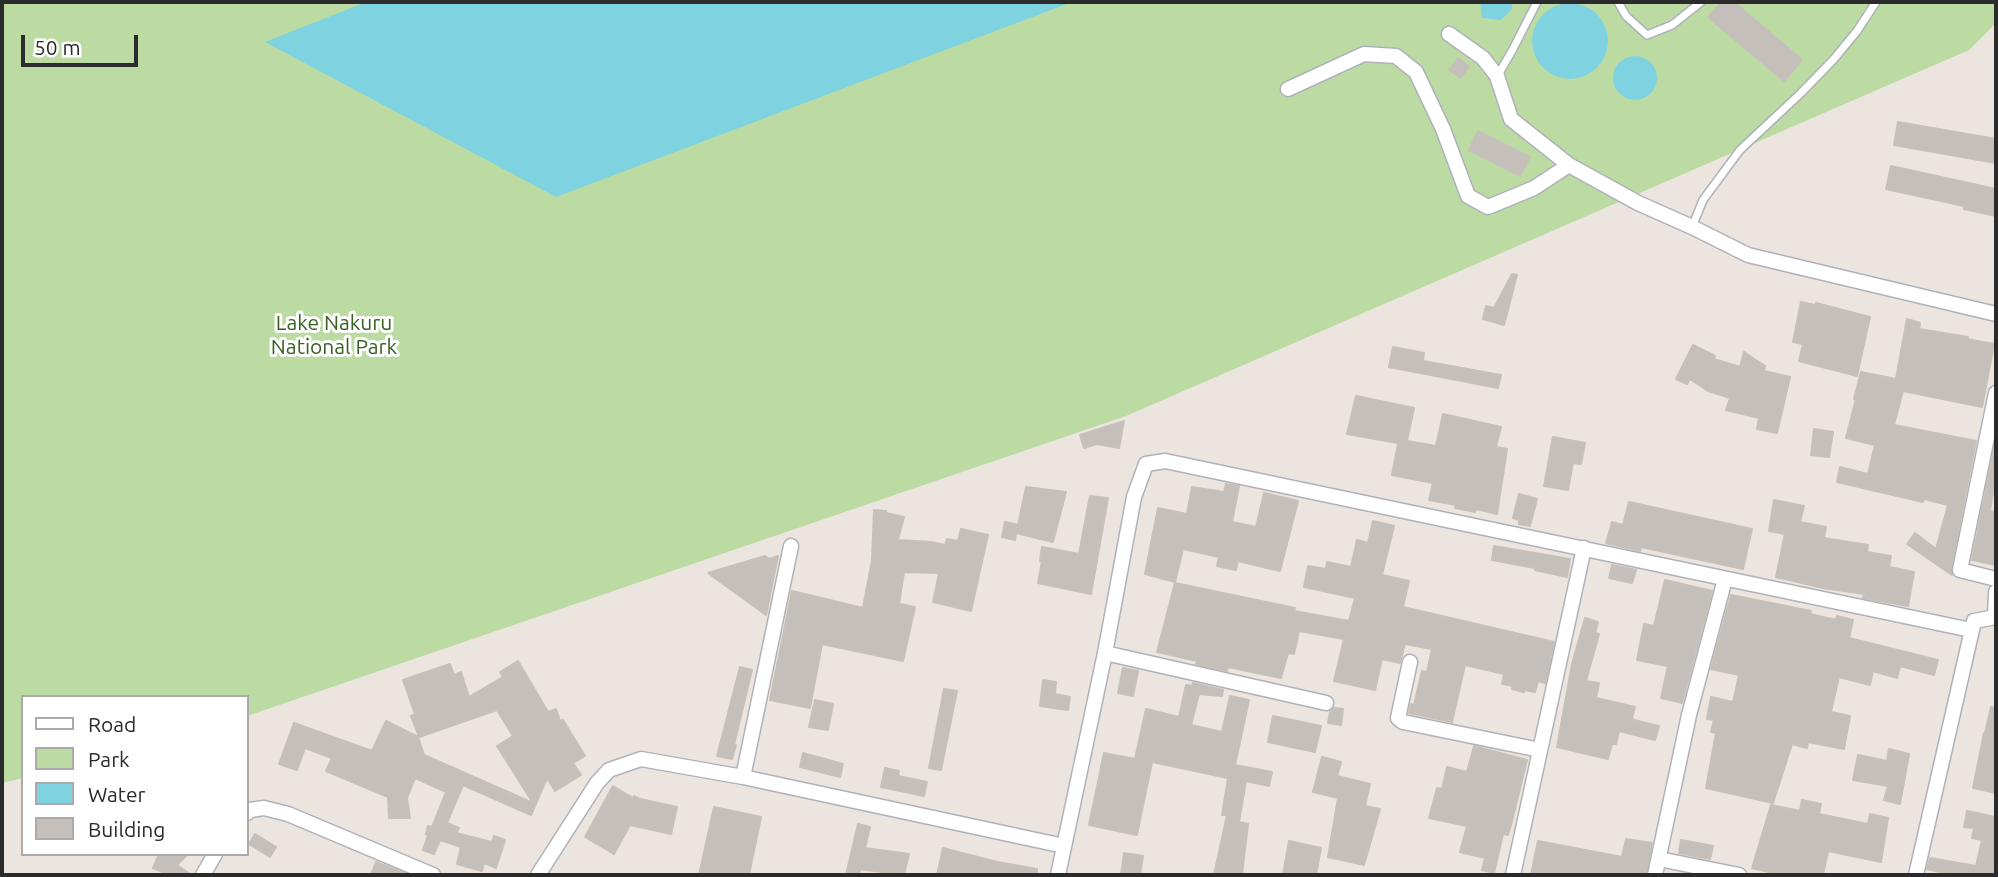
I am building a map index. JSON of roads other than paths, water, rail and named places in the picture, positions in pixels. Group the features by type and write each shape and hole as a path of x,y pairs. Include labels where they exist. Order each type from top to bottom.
{"street":[{"path":"1449,34 1483,58 1497,76 1511,119 1569,165 1638,203 1748,255 1996,314"},
{"path":"1288,89 1364,54 1396,55 1416,72 1443,129 1468,196 1488,207 1534,188 1569,165"},
{"path":"1996,393 1960,570 1996,579"},
{"path":"1058,875 1105,653 1134,497 1146,464 1165,461 1971,630"},
{"path":"743,777 791,546"},
{"path":"1513,875 1584,548"},
{"path":"1655,875 1689,715 1725,579"},
{"path":"1916,875 1971,630 1974,621 1995,617 1996,594"},
{"path":"1105,653 1326,703"},
{"path":"1410,662 1398,718 1403,722 1540,750"},
{"path":"538,875 597,783 609,770 640,760 743,777 1064,846"},
{"path":"248,812 264,808 288,814 433,875"},
{"path":"203,875 214,856"},
{"path":"1659,859 1740,875"}],"lane":[{"path":"1497,76 1537,2"},
{"path":"1618,2 1626,16 1647,35 1672,25 1700,2"},
{"path":"1692,227 1703,200 1740,150 1834,59 1876,2"}],"water":[{"path":"366,2 1072,2 556,197 265,42"},
{"path":"1480,2 1512,2 1512,9 1501,20 1482,18"},
{"path":"1570,3 1585,6 1597,14 1605,26 1608,41 1605,56 1597,68 1585,76 1570,79 1555,76 1543,68 1535,56 1532,41 1535,26 1543,14 1555,6"},
{"path":"1635,56 1644,57 1651,62 1656,69 1656,87 1651,94 1644,99 1635,100 1626,99 1619,94 1614,87 1613,78 1614,69 1619,62 1626,57"}],"park label":[{"name":"Lake Nakuru National Park","path":"334,335"}]}
